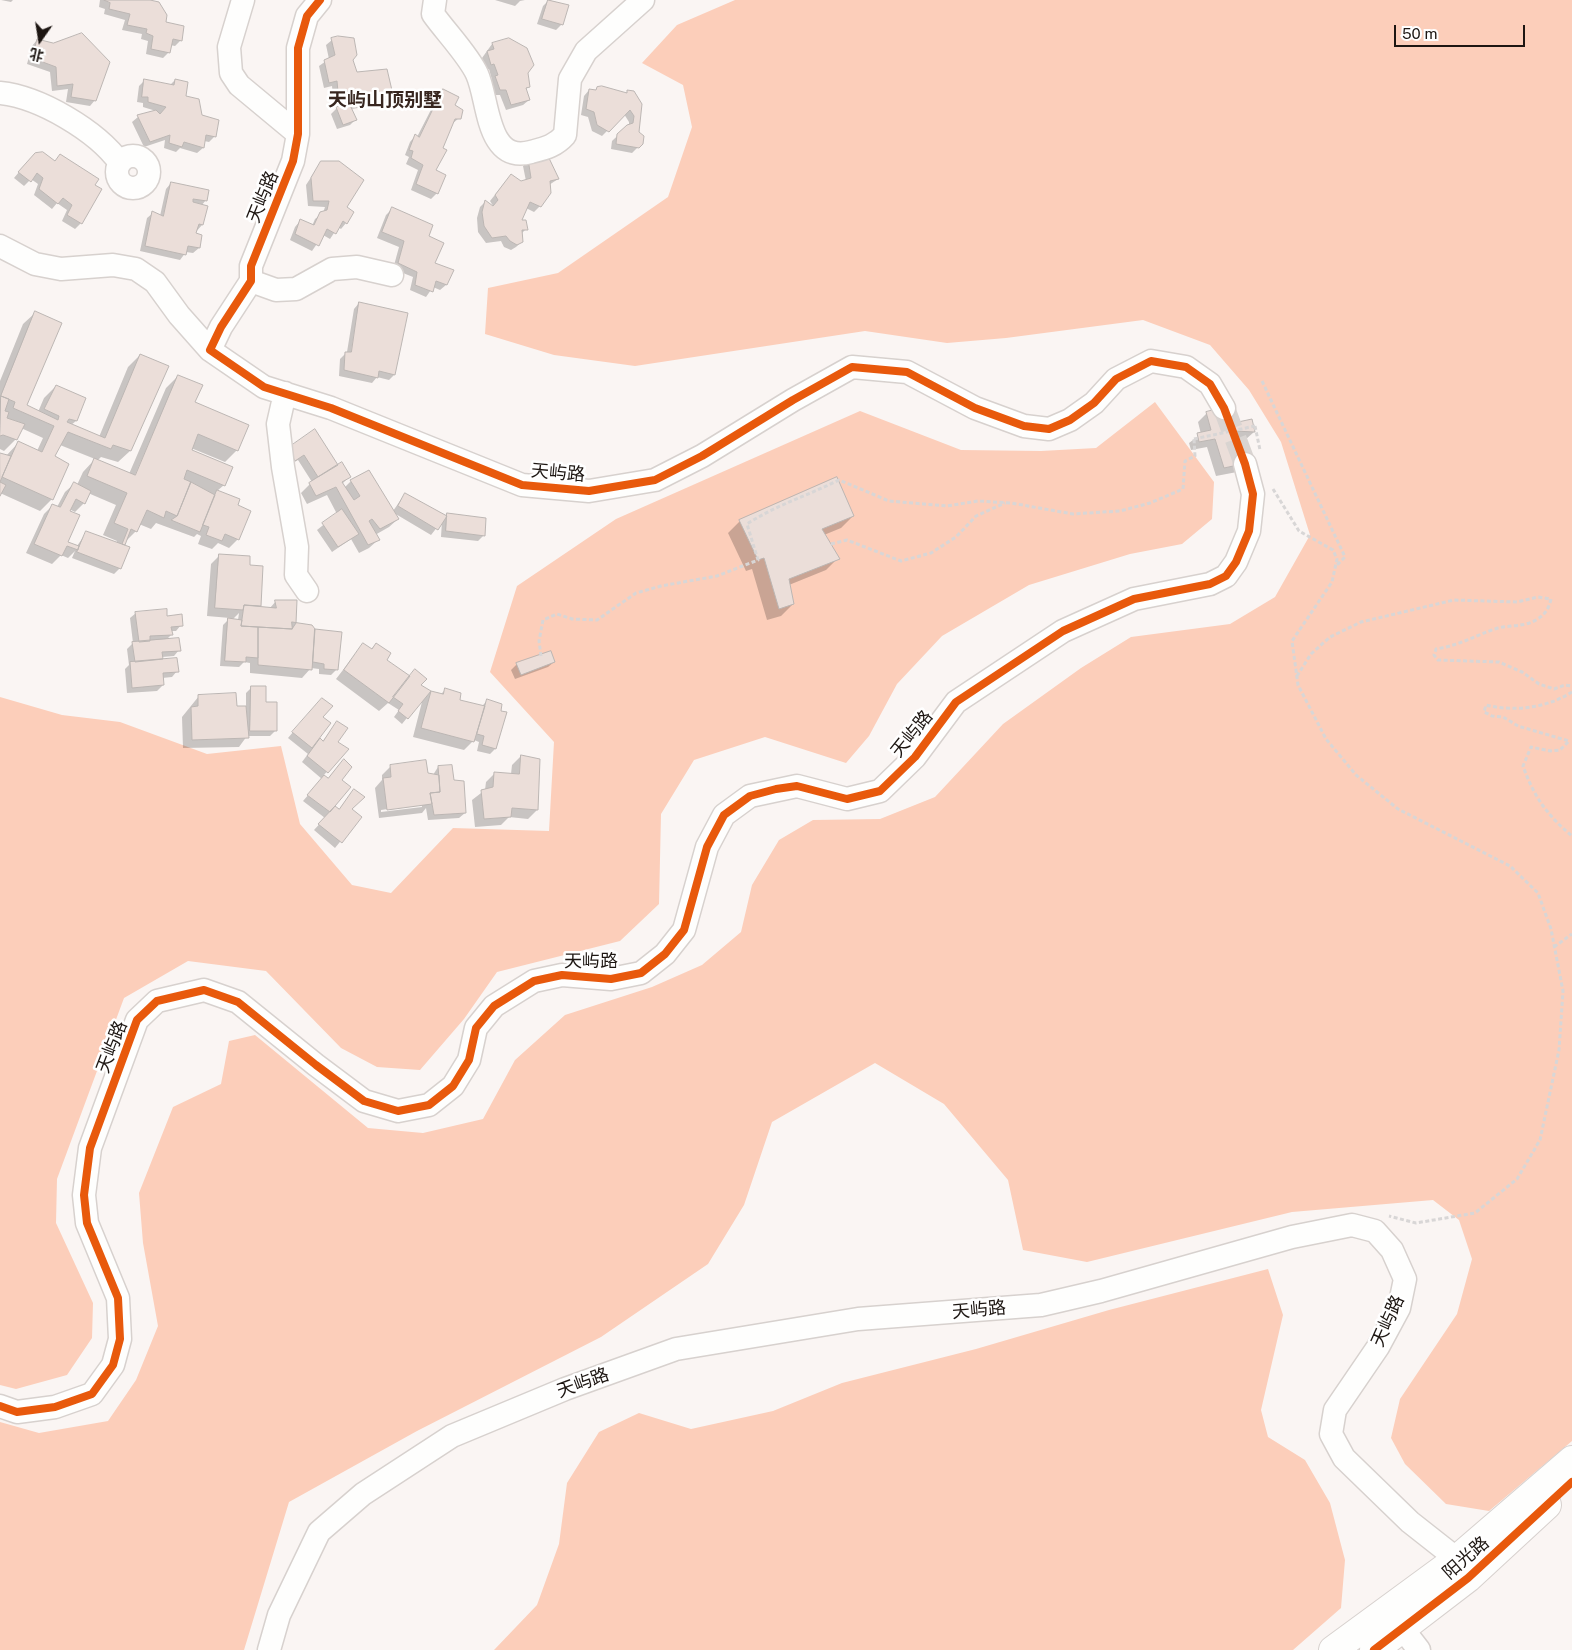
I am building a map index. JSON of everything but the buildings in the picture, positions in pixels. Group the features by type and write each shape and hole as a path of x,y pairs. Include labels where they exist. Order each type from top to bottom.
{"main road":[{"name":"阳光路","path":"1386,1643 1572,1460"},
{"name":"阳光路","path":"1333,1650 1463,1568 1572,1482"}],"street":[{"path":"243,0 229,47 231,73 239,86 298,134"},
{"name":"天屿路","path":"320,0 308,16 298,48 298,134 293,161 251,266 251,281 221,327 210,350 264,387 331,408 522,485 589,491 656,480 702,456 793,400 852,367 907,372 975,408 1024,426 1048,429 1070,420 1094,404 1116,379 1152,361 1186,368 1210,384 1224,408"},
{"path":"436,0 433,14 477,73 495,137 506,150 526,153 555,145 565,135 570,79 586,51 643,0"},
{"path":"0,93 9,94 43,106 68,118 92,134 120,163"},
{"path":"0,246 35,264 61,269 113,265 136,269 155,282 179,315 210,350"},
{"path":"251,281 276,290 296,289 332,269 357,267 392,275"},
{"path":"285,393 278,424 283,467 297,547 296,575 307,591"},
{"name":"天屿路","path":"0,1406 17,1412 55,1407 92,1394 112,1365 120,1339 118,1298 87,1223 84,1195 90,1148 137,1020 157,1001 204,990 238,1002 364,1101 398,1110 429,1105 453,1086 469,1060 476,1028 494,1006 534,981 562,975 611,979 641,973 665,954 684,930 694,900 707,847 724,815 750,796 797,786 847,799 880,791 915,757 956,702 1063,631 1134,600 1210,584 1226,576 1236,562 1248,532 1253,494 1253,459"},
{"name":"天屿路","path":"269,1650 279,1615 319,1532 363,1494 452,1436 565,1389 676,1349 858,1320 1041,1305 1101,1291 1292,1237 1352,1225 1375,1232 1392,1250 1405,1278 1399,1308 1378,1347 1335,1410 1331,1434 1344,1458 1410,1522 1463,1568"},
{"path":"1386,1643 1420,1650"}],"path":[{"path":"1262,381 1345,557 1335,567"},
{"path":"541,656 539,641 543,620 557,614 572,619 597,620 636,593 661,586 718,576 758,560 747,524 771,508 806,497 839,480 890,501 947,506 978,501 1006,503 1073,514 1120,512 1183,490 1185,461 1195,456 1194,439 1255,426 1253,459"},
{"path":"1269,482 1299,531 1333,550 1337,559 1332,582 1292,641 1298,685 1326,739 1356,775 1398,810 1510,866 1538,893 1551,929 1563,991 1559,1050 1540,1140 1517,1179 1475,1213 1416,1223 1389,1216 1375,1232"},
{"path":"831,544 847,540 902,561 931,553 956,537 976,516 1006,503"},
{"path":"1297,677 1311,654 1330,637 1361,622 1454,600 1517,602 1538,597 1551,599 1548,609 1536,621 1516,627 1500,628 1457,645 1436,649 1434,655 1438,660 1499,662 1522,672 1538,684 1554,689 1565,685 1572,686"},
{"path":"1572,692 1556,701 1521,708 1486,705 1484,712 1492,716 1503,717 1518,726 1569,741 1560,750 1550,751 1531,746 1523,766 1540,803 1550,817 1572,836"},
{"path":"1554,947 1572,934"}],"shaded area":[{"path":"735,0 1572,0 1572,1441 1489,1511 1446,1504 1405,1464 1391,1438 1400,1399 1457,1314 1472,1259 1459,1220 1433,1200 1292,1212 1087,1262 1023,1250 1008,1180 944,1104 875,1063 772,1122 744,1205 708,1264 601,1337 417,1431 289,1502 244,1650 0,1650 0,1422 39,1433 108,1421 136,1380 158,1326 143,1243 139,1193 173,1107 221,1084 229,1041 255,1035 368,1128 423,1133 483,1119 515,1060 565,1015 652,987 702,965 741,932 752,885 779,840 813,820 880,819 935,797 1003,724 1081,668 1131,637 1230,624 1275,597 1310,535 1281,442 1249,390 1210,345 1143,320 1006,338 947,343 865,331 635,366 554,355 485,334 488,288 558,273 668,197 692,127 683,85 642,63 677,25"},
{"path":"1155,402 1214,482 1212,519 1182,544 1130,554 1029,585 942,636 897,684 869,736 846,763 765,737 694,760 661,814 659,904 620,941 497,972 464,1019 420,1070 377,1067 341,1048 266,971 188,961 124,998 57,1179 56,1223 93,1303 92,1338 67,1375 16,1389 0,1385 0,697 62,715 120,722 207,754 281,746 300,824 352,885 391,893 453,828 549,831 554,742 490,672 517,586 616,519 860,411 961,450 1041,451 1096,448"},
{"path":"1268,1269 1283,1315 1261,1410 1268,1437 1305,1460 1330,1503 1345,1560 1341,1608 1293,1650 494,1650 537,1605 559,1544 567,1483 599,1432 639,1413 691,1429 773,1411 842,1383 976,1349 1109,1310"}],"tunnel":[{"path":"1224,408 1245,464"}],"cycle path":[{"path":"0,1406 17,1412 55,1407 92,1394 113,1365 120,1339 118,1298 87,1223 84,1195 90,1148 137,1020 157,1001 204,990 238,1002 364,1101 398,1111 429,1105 453,1086 469,1060 476,1028 494,1006 534,981 562,975 611,979 641,973 665,954 684,930 707,847 724,815 750,796 797,786 847,799 880,791 915,757 956,702 1063,631 1134,599 1210,584 1226,576 1236,562 1249,531 1253,494 1245,464 1224,408 1210,384 1186,367 1151,361 1116,379 1094,403 1070,420 1049,429 1024,426 975,408 907,372 852,367 793,400 702,456 655,480 589,491 522,485 331,408 264,387 210,350 221,327 251,281 251,266 293,161 298,134 298,48 307,16 320,0"},
{"path":"1374,1650 1468,1578 1572,1482"}],"district":[{"name":"天屿山顶别墅","path":"385,100"}]}
